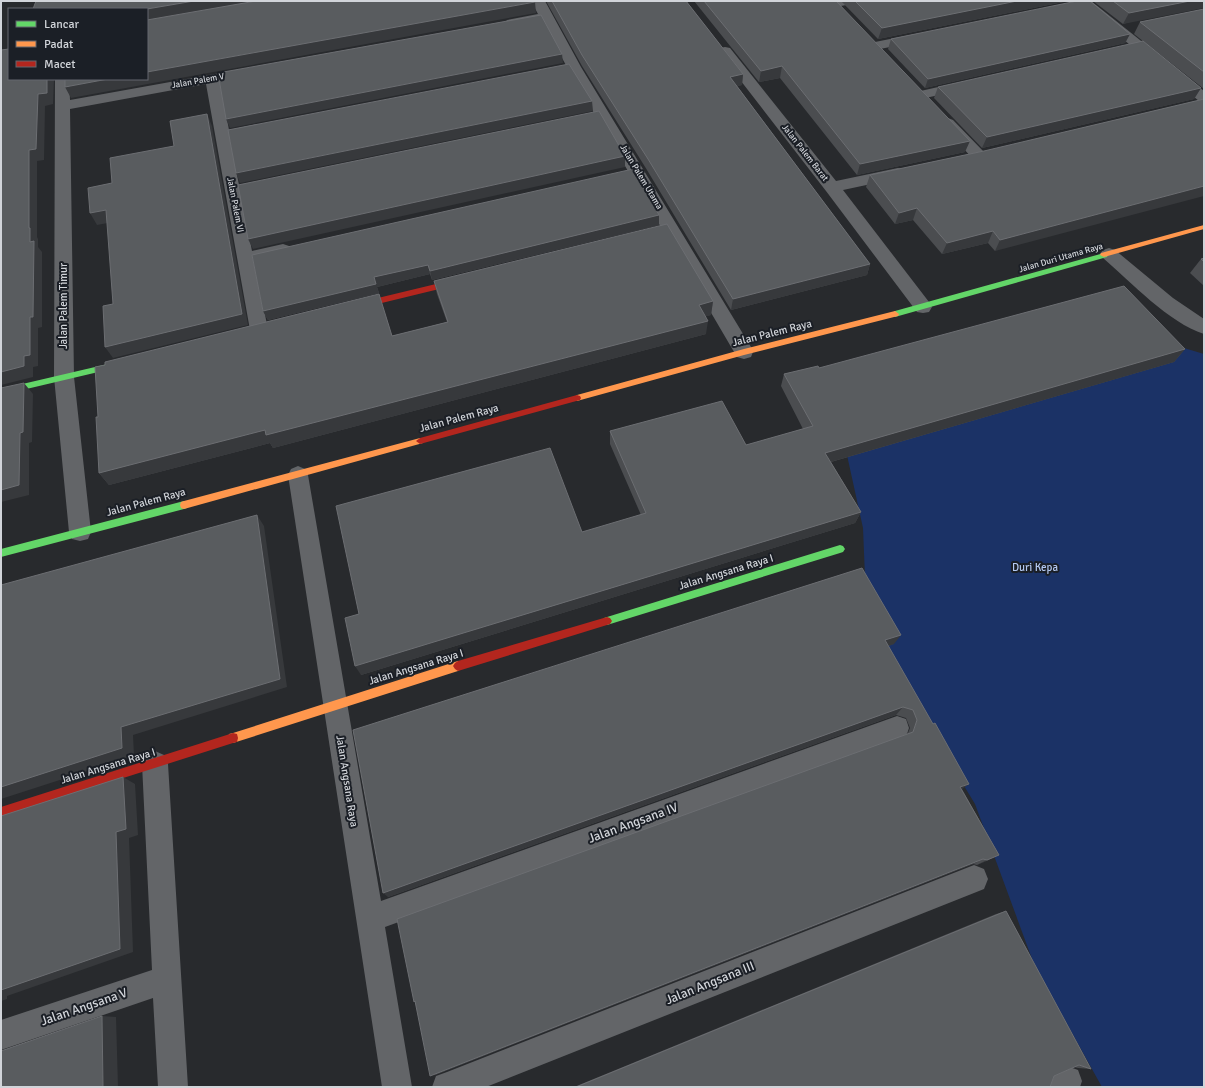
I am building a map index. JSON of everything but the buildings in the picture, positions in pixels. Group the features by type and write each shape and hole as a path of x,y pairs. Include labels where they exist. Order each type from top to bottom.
{"street":[{"name":"Jalan Palem Utama","path":"538,1 546,17 566,68 630,173 668,230 744,352"},
{"path":"1079,3 1121,31 1140,46 1201,102"},
{"path":"500,25 546,17"},
{"path":"1121,31 1139,27"},
{"path":"865,35 885,57"},
{"path":"875,46 929,35"},
{"name":"Jalan Palem Barat","path":"715,38 832,187 923,307"},
{"path":"1126,49 1140,46"},
{"name":"Jalan Palem V","path":"63,106 259,70"},
{"name":"Jalan Palem VI","path":"212,79 259,330"},
{"name":"Jalan Palem Timur","path":"62,80 64,377 80,532"},
{"path":"921,95 975,83"},
{"path":"910,84 934,109 971,157 994,152"},
{"path":"222,136 269,126"},
{"path":"832,187 911,170"},
{"path":"232,192 286,181"},
{"name":"Jalan Duri Utama Raya","path":"923,307 1204,227"},
{"path":"245,259 299,247"},
{"path":"1109,254 1181,314 1204,327"},
{"path":"343,310 473,278"},
{"name":"Jalan Palem Raya","path":"1,553 298,475 744,352 923,307"},
{"path":"1,392 137,360"},
{"name":"Jalan Angsana Raya","path":"298,475 397,1087"},
{"name":"Jalan Angsana Raya I","path":"1,812 155,764 375,692 840,549"},
{"name":"Jalan Angsana IV","path":"370,919 897,728"},
{"path":"155,764 173,1087"},
{"name":"Jalan Angsana III","path":"447,1087 974,879"},
{"name":"Jalan Angsana V","path":"1,1035 167,979"}],"green space":[{"name":"Duri Kepa","path":"1174,345 1204,354 1204,1087 1102,1087 1035,967 975,804 867,626 863,528 845,446"}],"traffic: fast":[{"path":"895,314 1104,255"},
{"path":"1,392 125,363"},
{"path":"1,553 184,505"},
{"path":"607,621 840,549"}],"traffic: slow":[{"path":"1104,255 1204,227"},
{"path":"577,398 744,352 895,314"},
{"path":"184,505 420,441"},
{"path":"233,738 458,666"}],"traffic: jam":[{"path":"353,307 465,280"},
{"path":"420,441 577,398"},
{"path":"458,666 607,621"},
{"path":"1,812 233,738"}]}
